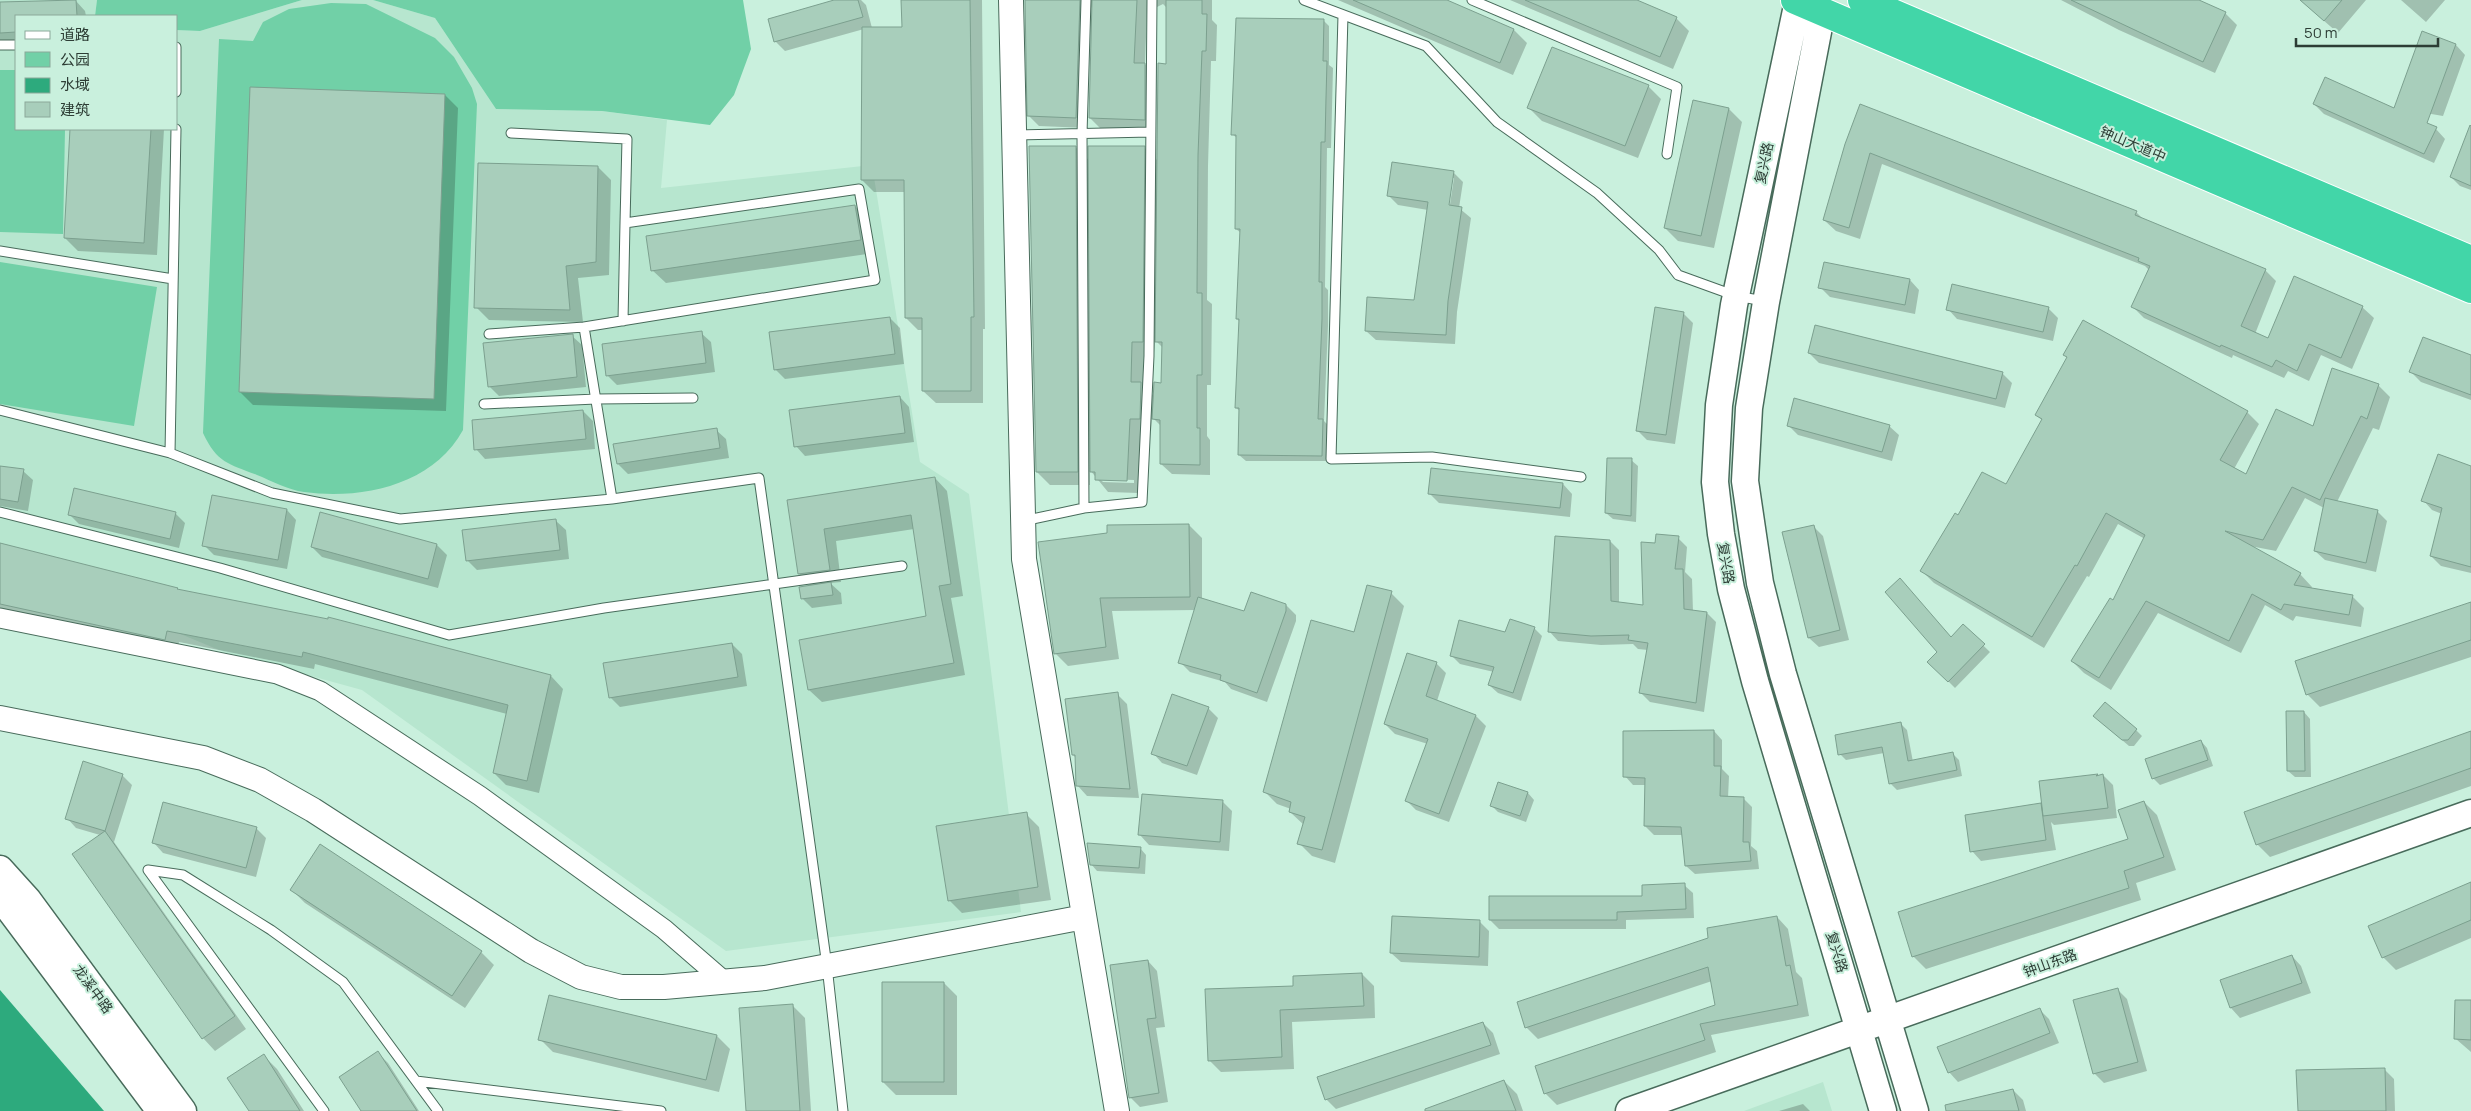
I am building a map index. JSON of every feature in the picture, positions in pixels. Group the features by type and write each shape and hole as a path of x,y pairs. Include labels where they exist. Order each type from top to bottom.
{"highway":[{"name":"钟山大道中","path":"1862,0 2471,260"},
{"name":"钟山大道中","path":"1807,2 2471,289"}],"main road":[{"name":"复兴路","path":"1807,2 1736,296 1719,405 1715,482 1721,534 1731,589 1754,681 1884,1111"},
{"name":"复兴路","path":"1807,2 1766,302 1749,408 1745,481 1760,582 1783,674 1915,1111"},
{"name":"钟山东路","path":"1890,1029 2471,813"},
{"name":"钟山东路","path":"1629,1111 1890,1029 2471,831"},
{"name":"龙溪中路","path":"0,869 28,900 184,1111"},
{"name":"龙溪中路","path":"0,897 14,912 160,1111"},
{"name":"钟山东路","path":"1682,1111 1862,1038"}],"street":[{"path":"1011,0 1024,560 1117,1111"},
{"path":"0,618 277,674 320,691 480,796 664,929 724,981"},
{"path":"0,718 203,758 260,780 314,810 531,951 581,976 621,987 664,987 765,978 1084,917"}],"lane":[{"path":"1084,508 1082,134 1086,0"},
{"path":"1023,521 1084,508 1142,502 1149,356 1152,0"},
{"path":"1304,0 1426,46 1497,122 1597,193 1659,250 1678,275 1736,296 1766,302"},
{"path":"1472,0 1677,87 1667,154"},
{"path":"1343,15 1331,459 1432,457 1581,477"},
{"path":"0,45 15,45"},
{"path":"170,453 176,130"},
{"path":"1014,134 1150,132"},
{"path":"511,133 627,139 623,321"},
{"path":"490,334 584,327 875,280 859,190 625,223"},
{"path":"0,251 173,279"},
{"path":"584,327 612,500"},
{"path":"484,404 596,399 693,398"},
{"path":"0,410 170,453 272,493 400,519 612,500 759,478 827,966 843,1111"},
{"path":"0,512 220,568 449,635 604,608 902,566"},
{"path":"324,1111 148,870 183,875 271,930 343,982 438,1111"},
{"path":"416,1081 661,1111"}],"shaded area":[{"path":"0,0 97,0 95,15 15,15 15,130 178,130 178,30 200,31 302,0 373,0 435,18 496,109 602,111 667,120 661,188 872,165 920,462 969,494 1021,912 726,951 362,690 224,652 166,628 0,597"},
{"path":"1823,1082 1832,1111 1744,1111"}],"green space":[{"path":"97,0 302,0 200,31 178,30 178,15 95,15"},
{"path":"373,0 743,0 751,49 734,95 710,125 602,111 496,109 435,18"},
{"path":"331,3 366,4 435,38 454,57 472,88 477,104 463,430 450,449 434,464 415,476 394,485 372,490 326,494 292,489 231,465 213,451 203,433 219,39 253,41 263,22 289,9"},
{"path":"0,70 15,70 15,130 65,130 63,234 0,232"},
{"path":"0,262 157,287 134,426 0,404"}],"water":[{"path":"0,990 104,1111 0,1111"}],"building":[{"path":"76,0 77,15 15,15 15,32 0,33 0,2"},
{"path":"834,0 858,0 863,17 774,42 768,19"},
{"path":"901,0 970,0 974,317 971,317 971,391 922,391 922,318 905,318 904,180 861,180 862,27 902,27"},
{"path":"1025,0 1080,0 1076,118 1027,116"},
{"path":"1092,0 1137,0 1134,63 1145,63 1145,120 1089,118"},
{"path":"1166,0 1202,0 1202,14 1207,14 1206,51 1202,51 1198,155 1197,293 1202,293 1202,375 1197,375 1197,428 1200,428 1200,465 1160,464 1160,420 1152,419 1154,382 1161,383 1162,342 1155,342 1158,63 1166,64"},
{"path":"1353,0 1447,0 1514,29 1500,63"},
{"path":"1525,0 1637,0 1677,17 1660,57"},
{"path":"2071,0 2199,0 2226,12 2203,62"},
{"path":"2300,0 2342,0 2324,21"},
{"path":"1236,18 1324,19 1323,61 1327,61 1325,142 1321,142 1319,282 1322,282 1322,319 1318,419 1323,419 1322,456 1238,455 1239,408 1235,408 1239,319 1236,319 1240,229 1235,229 1236,135 1231,135"},
{"path":"2422,31 2456,44 2427,123 2437,127 2424,154 2313,104 2325,77 2394,108"},
{"path":"1552,47 1649,85 1625,146 1527,108"},
{"path":"250,87 445,94 434,399 239,392"},
{"path":"1693,100 1729,108 1701,236 1664,228"},
{"path":"1860,104 2137,211 2135,215 2266,269 2241,326 2268,338 2294,276 2363,306 2341,358 2309,344 2297,371 2276,360 2272,367 2221,345 2220,347 2131,307 2150,266 2138,261 2139,258 1870,153 1849,228 1823,220 1845,144"},
{"path":"2471,126 2471,186 2450,177"},
{"path":"70,130 151,130 144,243 64,238"},
{"path":"1029,146 1076,146 1078,472 1036,472"},
{"path":"1088,146 1145,146 1143,342 1132,342 1131,382 1141,382 1140,419 1130,419 1127,481 1095,480 1095,472 1090,472"},
{"path":"1392,162 1454,171 1449,205 1462,207 1448,301 1446,335 1365,331 1367,297 1414,300 1428,202 1387,196"},
{"path":"478,163 598,166 596,262 566,266 570,310 474,308"},
{"path":"855,205 861,240 651,271 646,236"},
{"path":"1824,262 1910,279 1905,305 1818,288"},
{"path":"1952,284 2049,307 2043,332 1946,310"},
{"path":"1655,307 1684,312 1666,435 1636,431"},
{"path":"890,317 895,354 774,370 769,332"},
{"path":"2083,320 2248,411 2220,460 2246,474 2276,409 2313,426 2332,368 2379,384 2367,419 2361,416 2320,500 2292,487 2263,540 2225,531 2301,573 2294,585 2353,595 2349,615 2284,604 2281,610 2252,594 2229,641 2146,601 2099,678 2071,661 2110,598 2113,600 2145,535 2106,513 2077,566 2075,565 2032,637 1920,571 1955,513 1958,515 1982,472 2006,484 2042,419 2035,415 2067,357 2063,355"},
{"path":"1815,325 2003,372 1996,399 1808,353"},
{"path":"702,331 706,363 606,376 602,344"},
{"path":"573,334 577,377 488,387 483,343"},
{"path":"2423,337 2471,355 2471,395 2409,372"},
{"path":"900,396 905,433 794,447 789,410"},
{"path":"1794,398 1890,425 1882,452 1787,426"},
{"path":"583,410 586,439 474,450 472,420"},
{"path":"717,428 720,448 617,464 613,444"},
{"path":"2438,454 2471,466 2471,567 2430,556 2442,508 2421,501"},
{"path":"1607,458 1632,458 1631,516 1605,513"},
{"path":"0,466 24,469 18,502 0,499"},
{"path":"1431,468 1563,483 1560,508 1428,494"},
{"path":"935,477 951,584 939,586 954,663 808,690 799,640 926,616 911,515 824,529 830,570 798,574 787,500"},
{"path":"74,488 176,512 170,539 68,515"},
{"path":"212,495 287,509 278,560 202,546"},
{"path":"2325,498 2378,510 2366,563 2314,551"},
{"path":"320,512 437,544 428,579 311,547"},
{"path":"556,519 560,550 466,561 462,530"},
{"path":"1189,524 1190,597 1100,598 1106,647 1054,654 1038,542 1107,533 1107,525"},
{"path":"1814,525 1840,630 1808,638 1782,532"},
{"path":"1656,534 1679,536 1675,569 1683,569 1684,609 1707,612 1696,703 1639,693 1648,643 1628,640 1629,635 1591,636 1548,632 1555,536 1610,540 1611,601 1643,605 1641,542 1655,543"},
{"path":"0,543 177,589 328,619 328,617 551,675 527,781 493,773 508,705 303,652 302,657 167,631 165,640 0,604"},
{"path":"1900,578 1951,637 1963,624 1985,644 1948,682 1927,662 1937,652 1885,592"},
{"path":"831,582 833,595 801,599 799,587"},
{"path":"1367,585 1392,591 1322,850 1297,844 1305,817 1289,812 1291,802 1263,792 1311,620 1354,632"},
{"path":"1251,592 1286,604 1286,611 1257,693 1220,680 1221,675 1178,663 1198,597 1244,611"},
{"path":"2471,602 2471,640 2306,695 2295,661"},
{"path":"1510,619 1535,627 1513,693 1488,685 1494,667 1450,656 1459,620 1505,632"},
{"path":"732,643 738,677 609,698 603,663"},
{"path":"1407,653 1437,662 1426,696 1476,715 1439,814 1405,801 1428,739 1384,724"},
{"path":"1118,692 1130,789 1076,786 1075,755 1072,755 1065,699"},
{"path":"1172,694 1209,707 1187,766 1151,754"},
{"path":"2105,702 2137,729 2128,740 2122,740 2093,716"},
{"path":"2286,711 2304,711 2305,771 2287,771"},
{"path":"1901,722 1908,761 1953,752 1957,770 1889,784 1882,747 1838,755 1835,735"},
{"path":"1714,730 1714,766 1721,766 1720,796 1744,797 1743,842 1749,842 1751,861 1685,866 1681,827 1644,826 1645,778 1623,777 1623,731"},
{"path":"2471,731 2471,768 2256,845 2244,812"},
{"path":"2201,740 2208,760 2152,779 2145,759"},
{"path":"83,761 123,774 105,831 65,819"},
{"path":"2098,774 2096,776 2103,774 2108,808 2043,816 2039,781"},
{"path":"1498,782 1528,792 1520,816 1490,806"},
{"path":"1142,794 1223,800 1220,842 1138,835"},
{"path":"2144,801 2164,857 2124,871 2129,888 1912,957 1898,912 2128,839 2118,810"},
{"path":"163,802 257,827 246,868 152,843"},
{"path":"2041,803 2046,840 1970,852 1965,815"},
{"path":"1027,812 1038,887 948,901 936,826"},
{"path":"105,831 235,1016 202,1039 72,854"},
{"path":"1087,843 1141,847 1139,868 1090,865"},
{"path":"320,844 482,951 452,996 290,890"},
{"path":"2471,882 2471,920 2382,958 2368,926"},
{"path":"1685,883 1686,909 1617,912 1617,920 1489,920 1489,896 1642,896 1642,885"},
{"path":"1392,916 1480,920 1479,957 1390,953"},
{"path":"1777,916 1786,966 1790,965 1798,1005 1700,1024 1705,1040 1544,1094 1535,1066 1715,1005 1708,967 1525,1028 1517,1002 1708,938 1707,928"},
{"path":"2292,955 2302,983 2230,1008 2220,980"},
{"path":"1148,960 1156,1018 1147,1019 1159,1093 1129,1098 1110,965"},
{"path":"1362,973 1364,1006 1280,1010 1282,1057 1208,1061 1205,989 1293,986 1293,976"},
{"path":"882,982 944,982 944,1082 882,1082"},
{"path":"2118,988 2138,1062 2093,1074 2073,1000"},
{"path":"549,995 717,1035 706,1080 538,1040"},
{"path":"2455,1000 2471,1000 2471,1040 2454,1039"},
{"path":"793,1004 800,1111 746,1111 739,1008"},
{"path":"2040,1008 2050,1033 1948,1073 1937,1047"},
{"path":"1483,1022 1491,1045 1325,1100 1317,1077"},
{"path":"378,1051 417,1111 361,1111 339,1077"},
{"path":"264,1054 300,1111 249,1111 227,1078"},
{"path":"2385,1068 2386,1111 2298,1111 2296,1070"},
{"path":"1504,1080 1516,1111 1425,1111 1425,1109"},
{"path":"2013,1089 2019,1111 1946,1111 1945,1105"}]}
